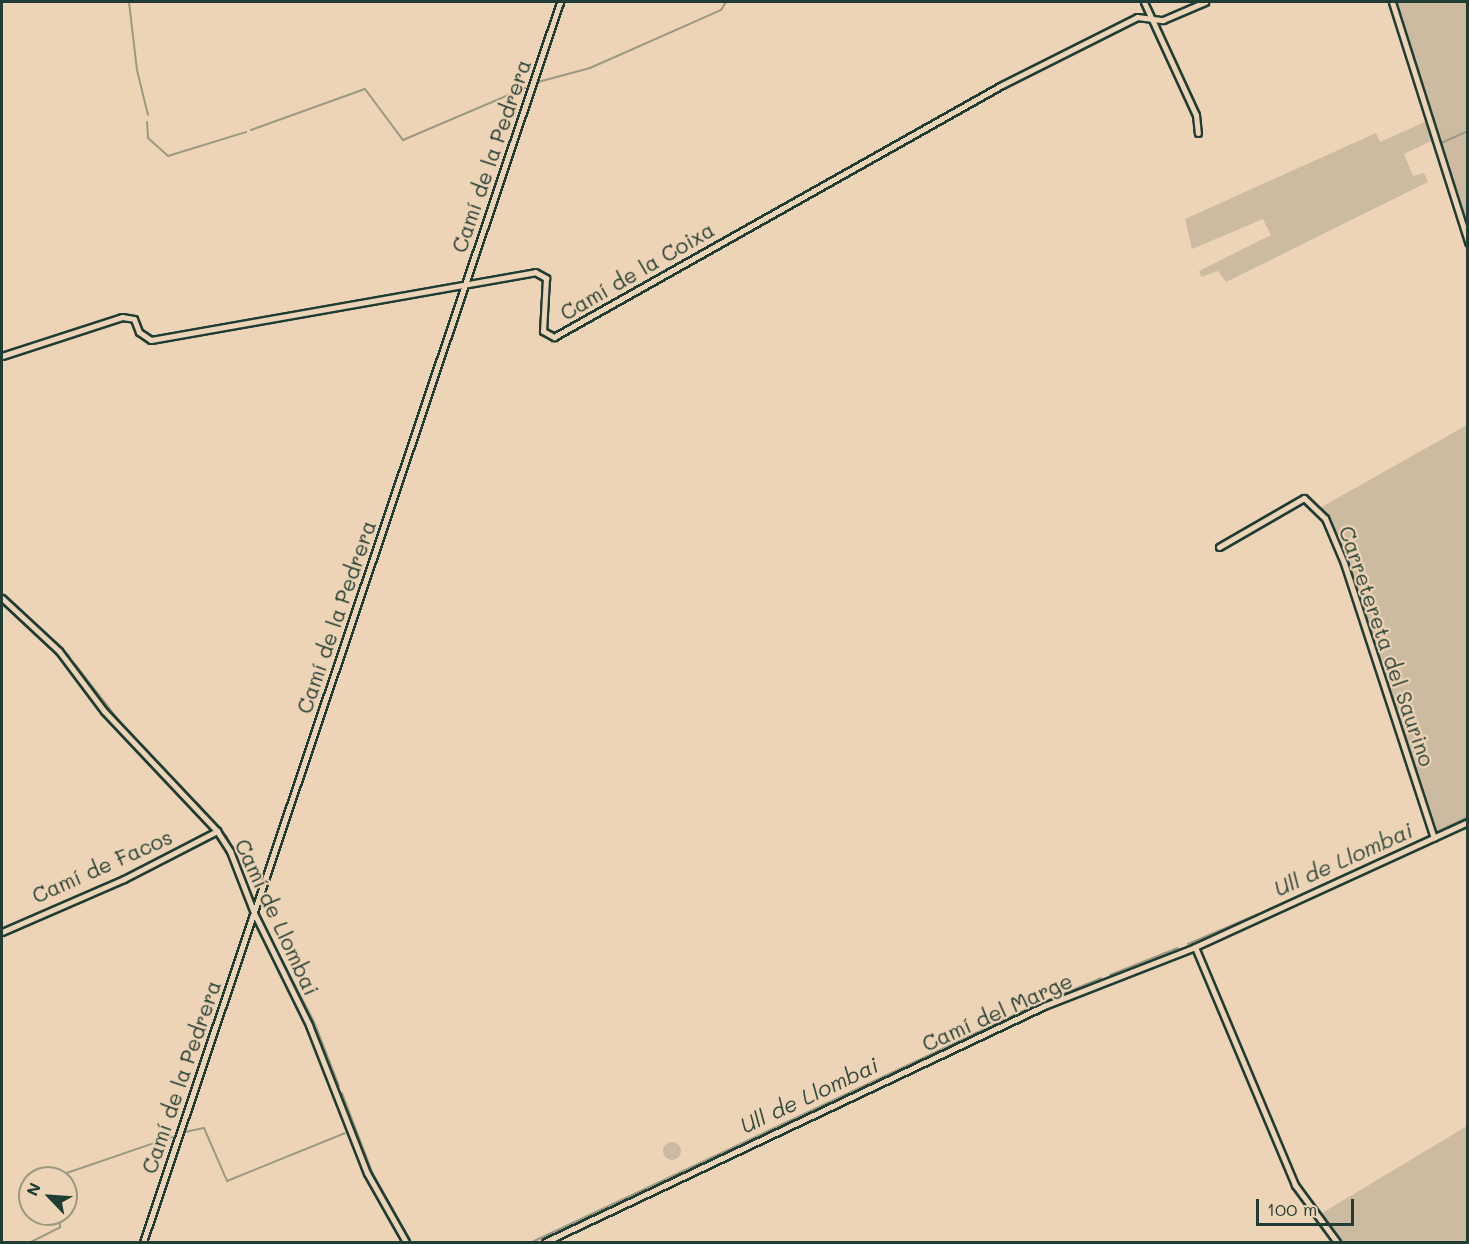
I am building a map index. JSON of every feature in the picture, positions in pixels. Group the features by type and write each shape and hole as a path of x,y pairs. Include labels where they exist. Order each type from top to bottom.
{"street":[{"name":"Camí de la Pedrera","path":"142,1242 560,2"},
{"path":"1144,2 1196,115 1198,133"},
{"name":"Camí de la Coixa","path":"2,356 122,317 134,319 139,332 151,340 540,272 546,278 543,331 554,337 945,115 1137,17 1163,20 1205,2"},
{"path":"1392,2 1467,242"},
{"name":"Carretereta del Saurino","path":"1219,547 1304,498 1325,518 1434,838"},
{"name":"Camí de Llombai","path":"2,598 59,651 118,728 217,831 230,851 254,913 296,995 367,1173 406,1242"},
{"name":"Camí del Marge","path":"545,1242 1044,1006 1195,947 1467,822"},
{"name":"Camí de Facos","path":"2,932 124,879 217,831"},
{"path":"1195,947 1295,1185 1337,1242"}],"shaded area":[{"path":"1392,2 1467,2 1467,242"},
{"path":"1427,121 1433,140 1404,154 1413,176 1424,173 1428,182 1226,282 1218,271 1201,277 1199,271 1271,235 1263,219 1192,249 1185,219 1376,133 1380,142"},
{"path":"1467,425 1467,821 1435,837 1344,563 1318,509"},
{"path":"1467,1126 1467,1242 1340,1242 1317,1216"},
{"path":"672,1142 678,1145 681,1151 678,1157 672,1160 666,1157 663,1151 666,1145"}],"waterway":[{"path":"129,2 137,70 148,115"},
{"path":"538,82 590,68 721,10 726,2"},
{"path":"1389,2 1441,165"},
{"path":"251,130 365,89 403,140 525,88"},
{"path":"147,122 148,138 168,156 246,132"},
{"path":"1441,143 1468,131"},
{"path":"1442,170 1468,252"},
{"name":"Ull de Llombai","path":"2,593 69,656"},
{"name":"Ull de Llombai","path":"75,664 130,735"},
{"name":"Ull de Llombai","path":"142,748 193,800"},
{"name":"Ull de Llombai","path":"196,802 227,837 253,898"},
{"name":"Ull de Llombai","path":"1435,833 1468,817"},
{"name":"Ull de Llombai","path":"1268,910 1431,835"},
{"name":"Ull de Llombai","path":"1188,944 1258,914"},
{"name":"Ull de Llombai","path":"261,920 265,928"},
{"name":"Ull de Llombai","path":"270,937 314,1022"},
{"name":"Ull de Llombai","path":"1110,975 1178,948"},
{"name":"Ull de Llombai","path":"532,1242 1027,1009 1101,978"},
{"name":"Ull de Llombai","path":"315,1024 339,1086"},
{"name":"Ull de Llombai","path":"342,1093 373,1174 411,1242"},
{"path":"185,1132 204,1128 227,1181 345,1133"},
{"path":"78,1169 172,1137"},
{"path":"31,1242 60,1226"}]}
